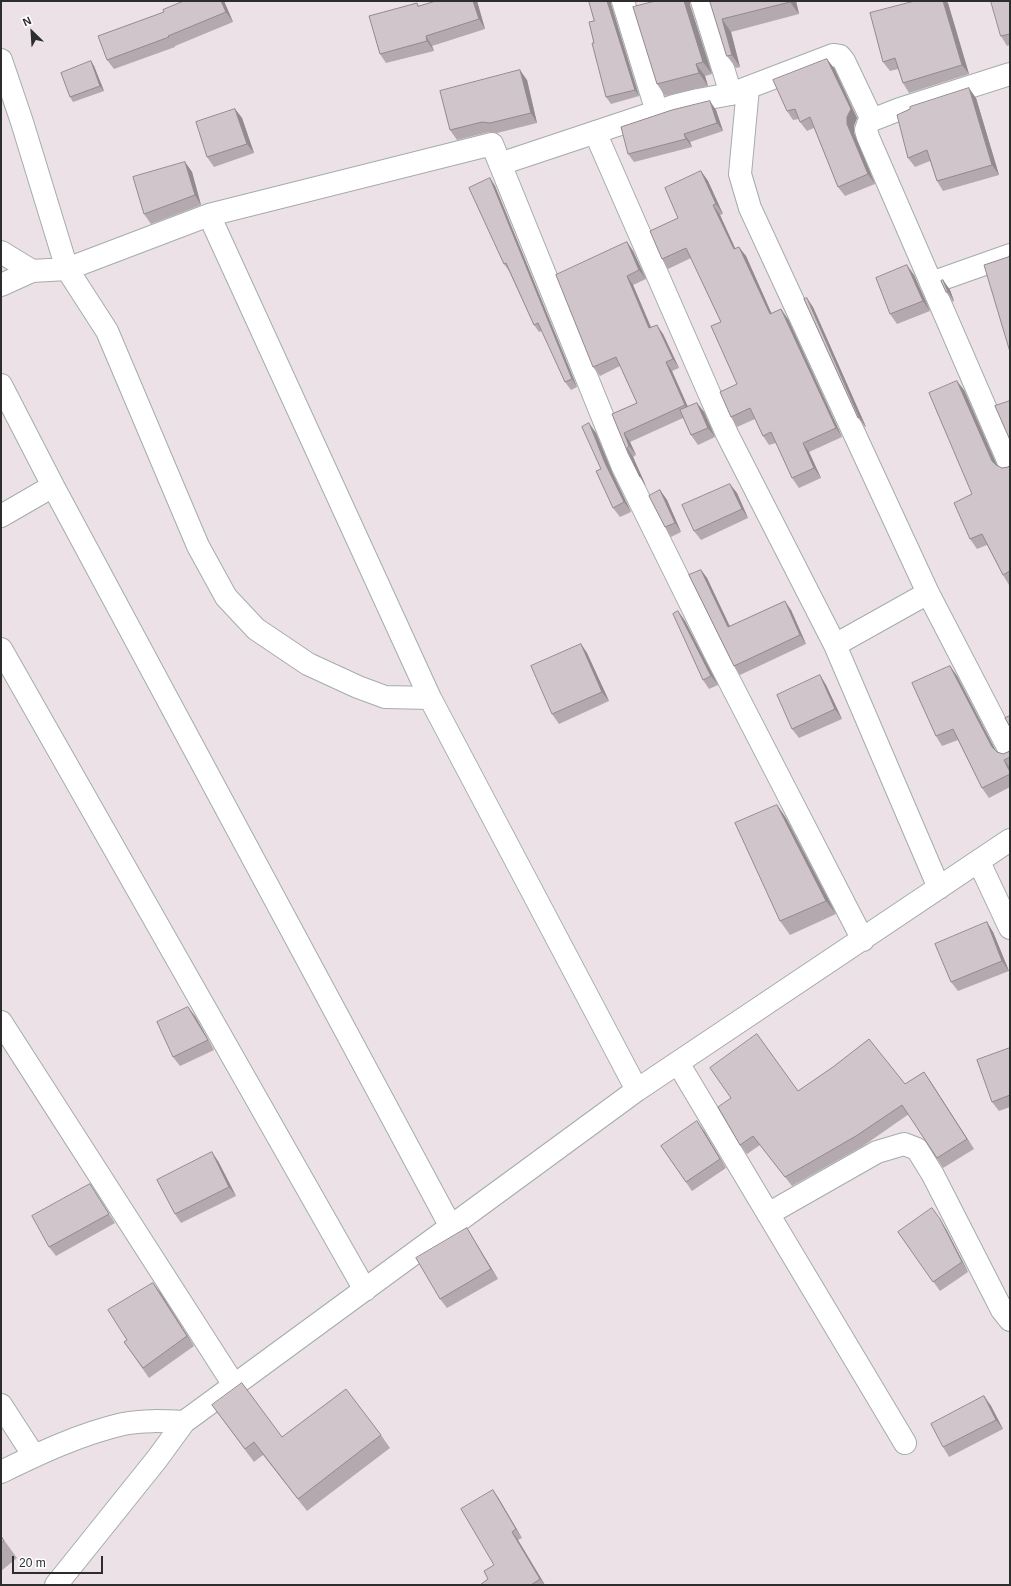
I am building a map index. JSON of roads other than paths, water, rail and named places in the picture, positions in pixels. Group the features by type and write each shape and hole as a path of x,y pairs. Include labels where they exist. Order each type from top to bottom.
{"street":[{"path":"623,1 657,112"},
{"path":"702,1 740,91 740,174 750,208 928,593 1010,751"},
{"path":"500,164 657,112 698,100 740,91 833,55 840,56 844,61 872,120"},
{"path":"1,60 22,122 67,270 107,331 198,546 226,597 256,629 308,664 358,687 385,697 430,698"},
{"path":"1010,74 900,109 872,120 868,124 866,130 931,284 1010,464"},
{"path":"595,132 727,434 835,645 939,888"},
{"path":"1,285 32,271 67,270 210,215 492,144 623,467 716,655 863,940"},
{"path":"210,215 430,698 637,1090"},
{"path":"1,252 32,271"},
{"path":"931,284 1010,255"},
{"path":"1,385 53,486 451,1227"},
{"path":"1,516 53,486"},
{"path":"835,645 928,593"},
{"path":"1,650 365,1290"},
{"path":"56,1585 184,1422 637,1090 863,940 1010,840"},
{"path":"979,862 1010,928"},
{"path":"1,1022 234,1386"},
{"path":"678,1063 905,1443"},
{"path":"768,1214 877,1152 904,1144 917,1149 933,1175 1002,1310 1010,1320"},
{"path":"1,1405 34,1456"},
{"path":"1,1472 34,1456 87,1434 124,1424 151,1421 184,1422"}]}
